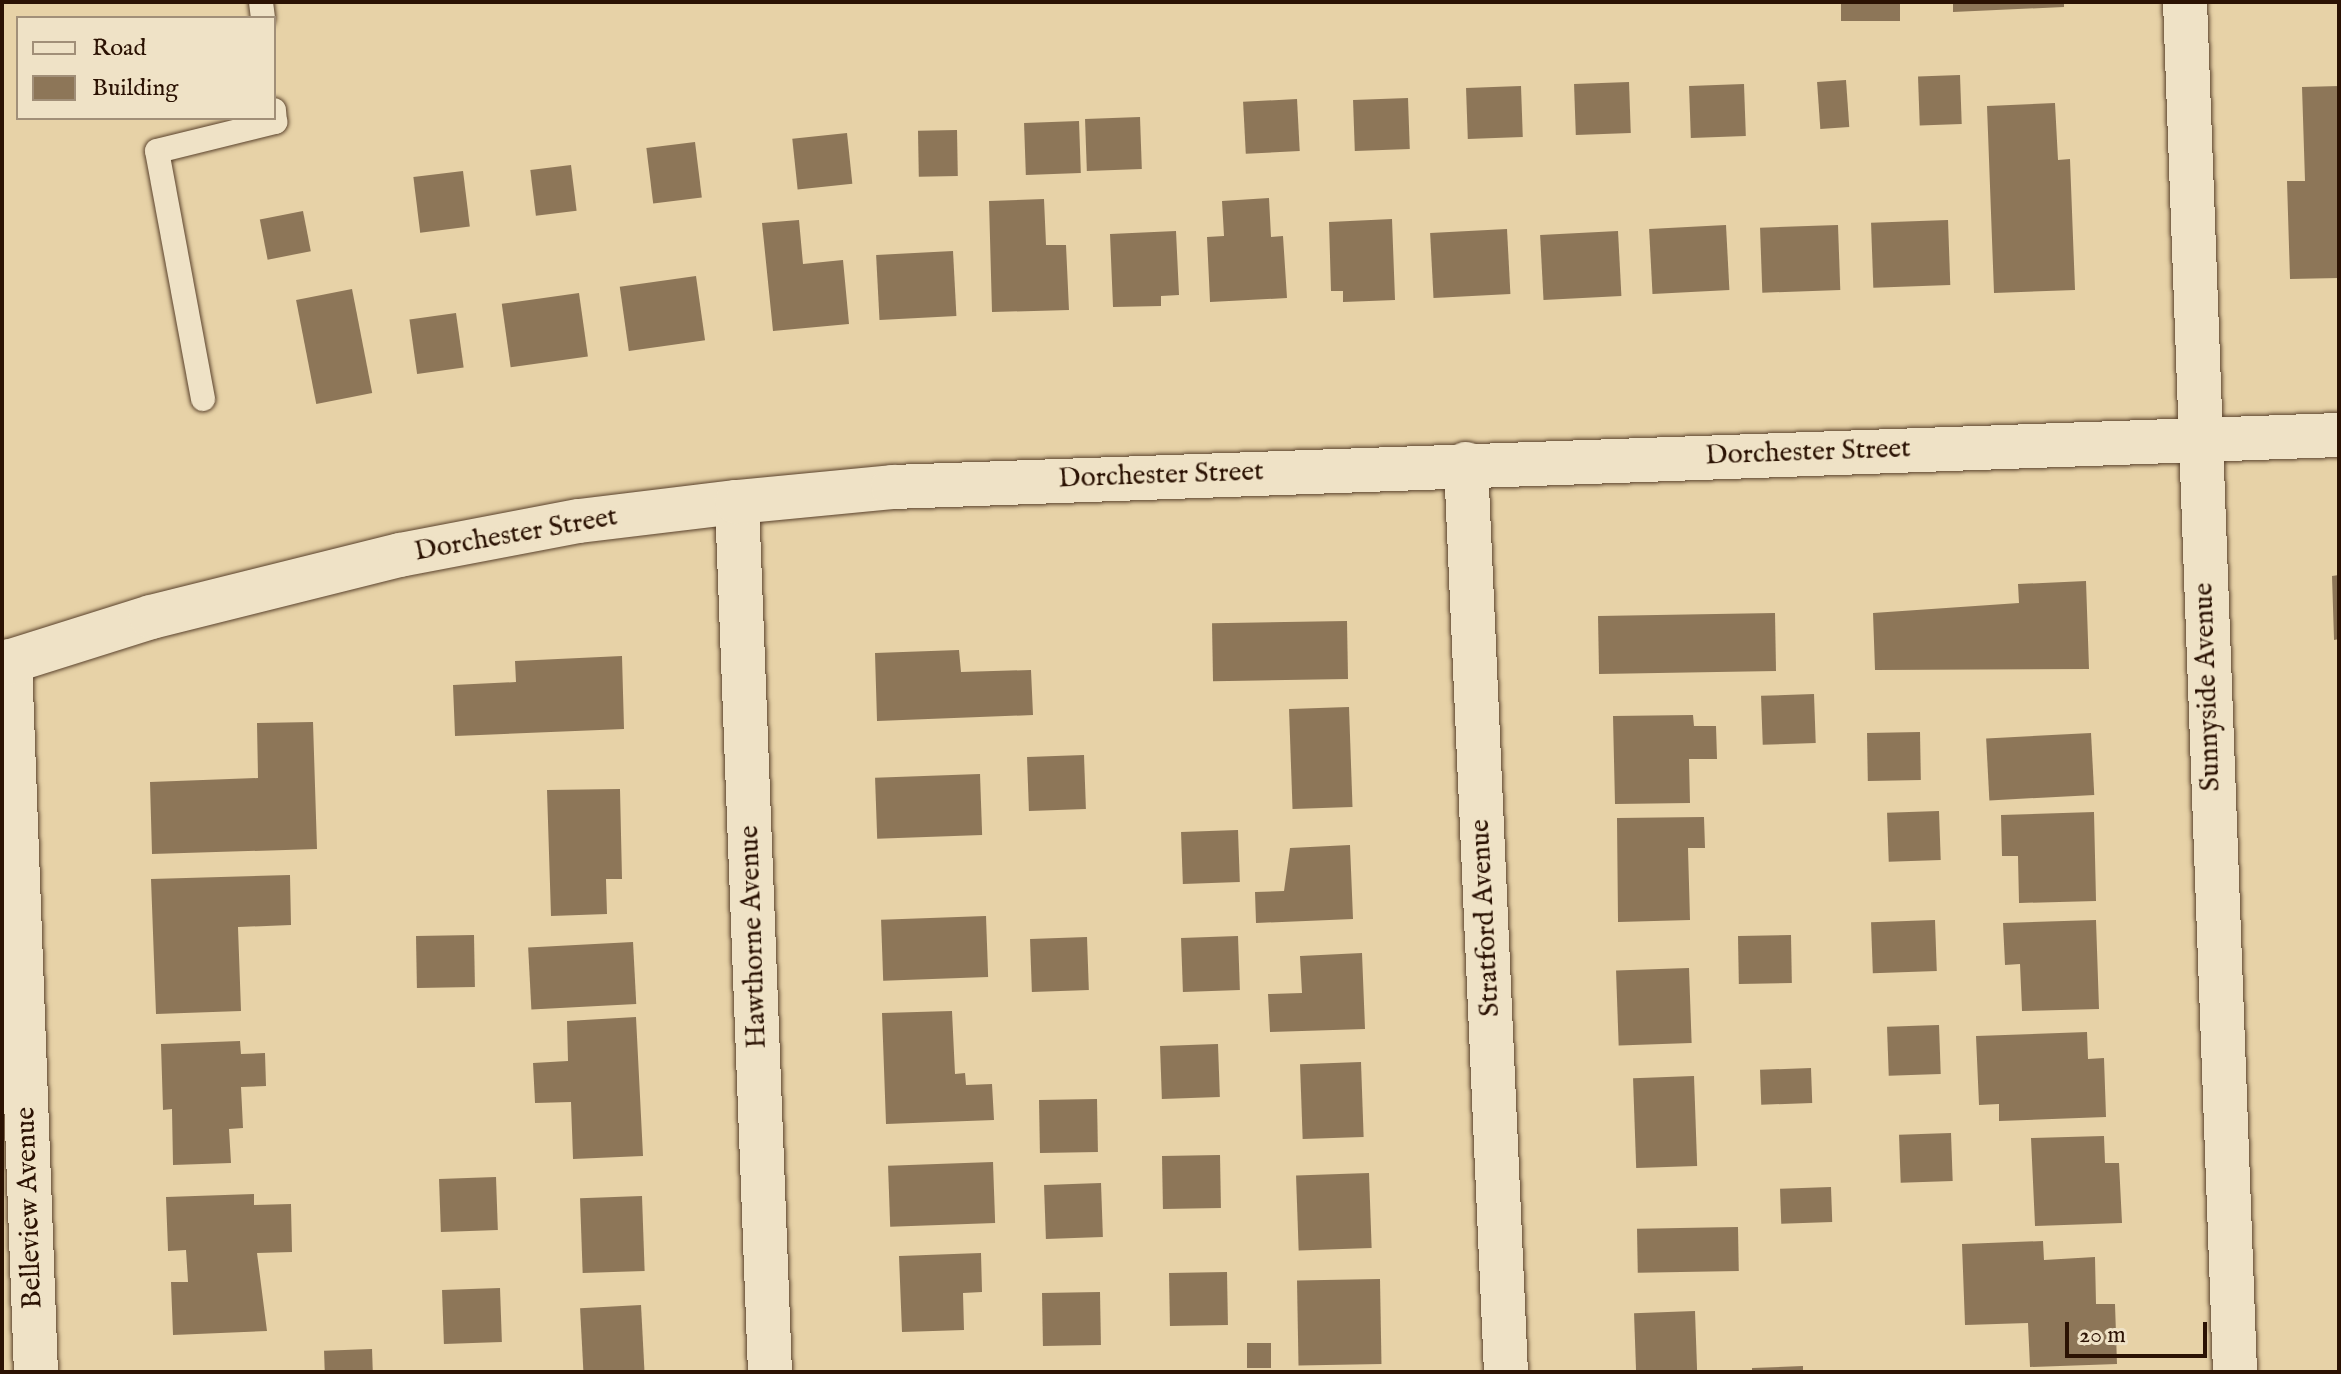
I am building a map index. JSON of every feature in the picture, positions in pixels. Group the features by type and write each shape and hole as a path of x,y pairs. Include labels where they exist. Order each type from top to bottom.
{"street":[{"name":"Sunnyside Avenue","path":"2185,2 2198,440 2235,1372"},
{"name":"Dorchester Street","path":"6,662 151,617 400,555 579,521 737,502 893,487 2339,435"},
{"name":"Stratford Avenue","path":"1466,464 1506,1372"},
{"name":"Hawthorne Avenue","path":"737,502 770,1372"},
{"name":"Belleview Avenue","path":"6,662 36,1372"}],"lane":[{"path":"203,399 157,151 262,120"}],"building":[{"path":"1841,2 1900,2 1900,21 1841,21"},
{"path":"1953,2 2064,2 2064,7 1953,12"},
{"path":"1960,75 1962,124 1920,125 1918,76"},
{"path":"1846,80 1849,127 1820,129 1817,82"},
{"path":"1629,82 1631,133 1576,135 1574,84"},
{"path":"1744,84 1746,136 1691,138 1689,86"},
{"path":"1521,86 1523,137 1468,139 1466,88"},
{"path":"2339,86 2339,278 2290,279 2287,181 2305,181 2302,87"},
{"path":"1408,98 1410,149 1355,151 1353,100"},
{"path":"1297,99 1300,151 1246,154 1243,102"},
{"path":"2055,103 2058,160 2070,159 2075,290 1994,293 1987,106"},
{"path":"1140,117 1142,169 1087,171 1085,119"},
{"path":"1079,121 1081,173 1026,175 1024,123"},
{"path":"957,130 958,176 919,177 918,131"},
{"path":"847,133 852,184 798,189 792,139"},
{"path":"695,142 702,198 653,204 646,148"},
{"path":"571,165 577,211 536,216 530,170"},
{"path":"463,171 470,227 420,233 413,177"},
{"path":"1269,198 1271,237 1283,236 1287,298 1210,302 1207,237 1224,236 1222,201"},
{"path":"1044,199 1046,245 1066,245 1069,310 992,312 989,201"},
{"path":"303,211 311,251 268,260 260,219"},
{"path":"1392,219 1395,300 1343,302 1343,291 1331,291 1329,222"},
{"path":"799,220 803,264 843,260 849,324 773,331 762,223"},
{"path":"1948,220 1950,285 1873,288 1871,223"},
{"path":"1726,225 1729,290 1653,294 1649,229"},
{"path":"1838,225 1840,290 1762,293 1760,228"},
{"path":"1507,229 1510,294 1434,298 1430,233"},
{"path":"1176,231 1179,295 1161,296 1161,306 1113,307 1110,234"},
{"path":"1618,231 1621,296 1544,300 1540,235"},
{"path":"953,251 956,316 880,320 876,255"},
{"path":"696,276 705,340 629,351 620,287"},
{"path":"352,289 372,393 316,404 296,300"},
{"path":"579,293 588,356 511,367 502,304"},
{"path":"456,313 464,367 417,374 409,320"},
{"path":"2339,575 2339,639 2334,640 2332,576"},
{"path":"2086,581 2089,669 1875,670 1873,613 2019,603 2018,584"},
{"path":"1775,613 1776,671 1599,674 1598,616"},
{"path":"1347,621 1348,679 1213,681 1212,623"},
{"path":"959,650 961,672 1031,670 1033,715 877,721 875,653"},
{"path":"622,656 624,729 455,736 453,685 516,682 515,661"},
{"path":"1814,694 1816,743 1763,745 1761,696"},
{"path":"1349,707 1352,807 1293,809 1289,709"},
{"path":"1693,715 1694,726 1716,726 1717,759 1689,759 1690,803 1615,804 1613,716"},
{"path":"313,722 317,849 152,854 150,782 258,778 257,723"},
{"path":"1920,732 1921,780 1868,781 1867,733"},
{"path":"2091,733 2094,795 1989,800 1986,738"},
{"path":"1084,755 1086,809 1029,811 1027,757"},
{"path":"980,774 982,835 877,839 875,778"},
{"path":"620,789 622,879 606,879 607,914 551,916 547,790"},
{"path":"1939,811 1941,860 1889,862 1887,813"},
{"path":"2094,812 2096,901 2019,903 2018,856 2002,856 2001,815"},
{"path":"1704,817 1705,848 1688,848 1690,920 1618,922 1617,818"},
{"path":"1238,830 1240,882 1183,884 1181,832"},
{"path":"1350,845 1353,919 1256,923 1255,892 1284,891 1290,848"},
{"path":"290,875 291,925 238,927 241,1011 156,1014 151,879"},
{"path":"986,916 988,977 883,981 881,920"},
{"path":"1935,920 1937,971 1873,973 1871,922"},
{"path":"2096,920 2099,1009 2022,1011 2020,964 2005,965 2003,923"},
{"path":"474,935 475,987 417,988 416,936"},
{"path":"1791,935 1792,983 1739,984 1738,936"},
{"path":"1238,936 1240,990 1183,992 1181,938"},
{"path":"1087,937 1089,990 1032,992 1030,939"},
{"path":"633,942 636,1004 531,1009 528,947"},
{"path":"1362,953 1365,1029 1270,1032 1268,994 1302,993 1300,956"},
{"path":"1689,968 1692,1043 1619,1046 1616,971"},
{"path":"952,1011 955,1074 965,1073 966,1085 992,1084 994,1120 886,1124 882,1013"},
{"path":"636,1017 643,1156 573,1159 571,1102 535,1103 533,1063 568,1061 567,1021"},
{"path":"1939,1025 1941,1074 1889,1076 1887,1027"},
{"path":"2087,1032 2088,1059 2104,1058 2106,1117 1999,1121 1999,1104 1979,1105 1976,1036"},
{"path":"240,1041 241,1054 265,1053 266,1086 241,1087 243,1128 229,1129 231,1163 173,1165 172,1109 163,1110 161,1044"},
{"path":"1218,1044 1220,1097 1162,1099 1160,1046"},
{"path":"1361,1062 1364,1137 1303,1139 1300,1064"},
{"path":"1811,1068 1812,1103 1761,1105 1760,1070"},
{"path":"1694,1076 1697,1166 1636,1168 1633,1078"},
{"path":"1097,1099 1098,1152 1040,1153 1039,1100"},
{"path":"1951,1133 1953,1181 1901,1183 1899,1135"},
{"path":"2104,1136 2105,1163 2119,1163 2122,1223 2035,1226 2031,1138"},
{"path":"1220,1155 1221,1208 1163,1209 1162,1156"},
{"path":"993,1162 995,1223 890,1227 888,1166"},
{"path":"1369,1173 1372,1248 1299,1251 1296,1176"},
{"path":"496,1177 498,1230 441,1232 439,1179"},
{"path":"1101,1183 1103,1237 1046,1239 1044,1185"},
{"path":"1831,1187 1832,1222 1781,1224 1780,1189"},
{"path":"254,1194 254,1205 291,1204 292,1252 257,1253 267,1331 173,1335 171,1282 188,1282 186,1250 168,1251 166,1197"},
{"path":"642,1196 645,1271 583,1273 580,1198"},
{"path":"1738,1227 1739,1271 1638,1273 1637,1229"},
{"path":"2043,1241 2044,1260 2095,1257 2096,1304 2115,1304 2117,1364 2030,1367 2028,1323 1965,1325 1962,1244"},
{"path":"981,1253 982,1292 963,1293 964,1330 902,1332 899,1256"},
{"path":"1227,1272 1228,1325 1170,1326 1169,1273"},
{"path":"1380,1279 1381,1364 1298,1365 1297,1280"},
{"path":"500,1288 502,1342 444,1344 442,1290"},
{"path":"1100,1292 1101,1345 1043,1346 1042,1293"},
{"path":"641,1305 645,1372 583,1372 580,1308"},
{"path":"1695,1311 1697,1372 1636,1372 1634,1313"},
{"path":"1247,1343 1271,1343 1271,1368 1247,1368"},
{"path":"372,1349 373,1372 325,1372 324,1351"},
{"path":"1803,1366 1803,1372 1752,1372 1752,1368"}]}
